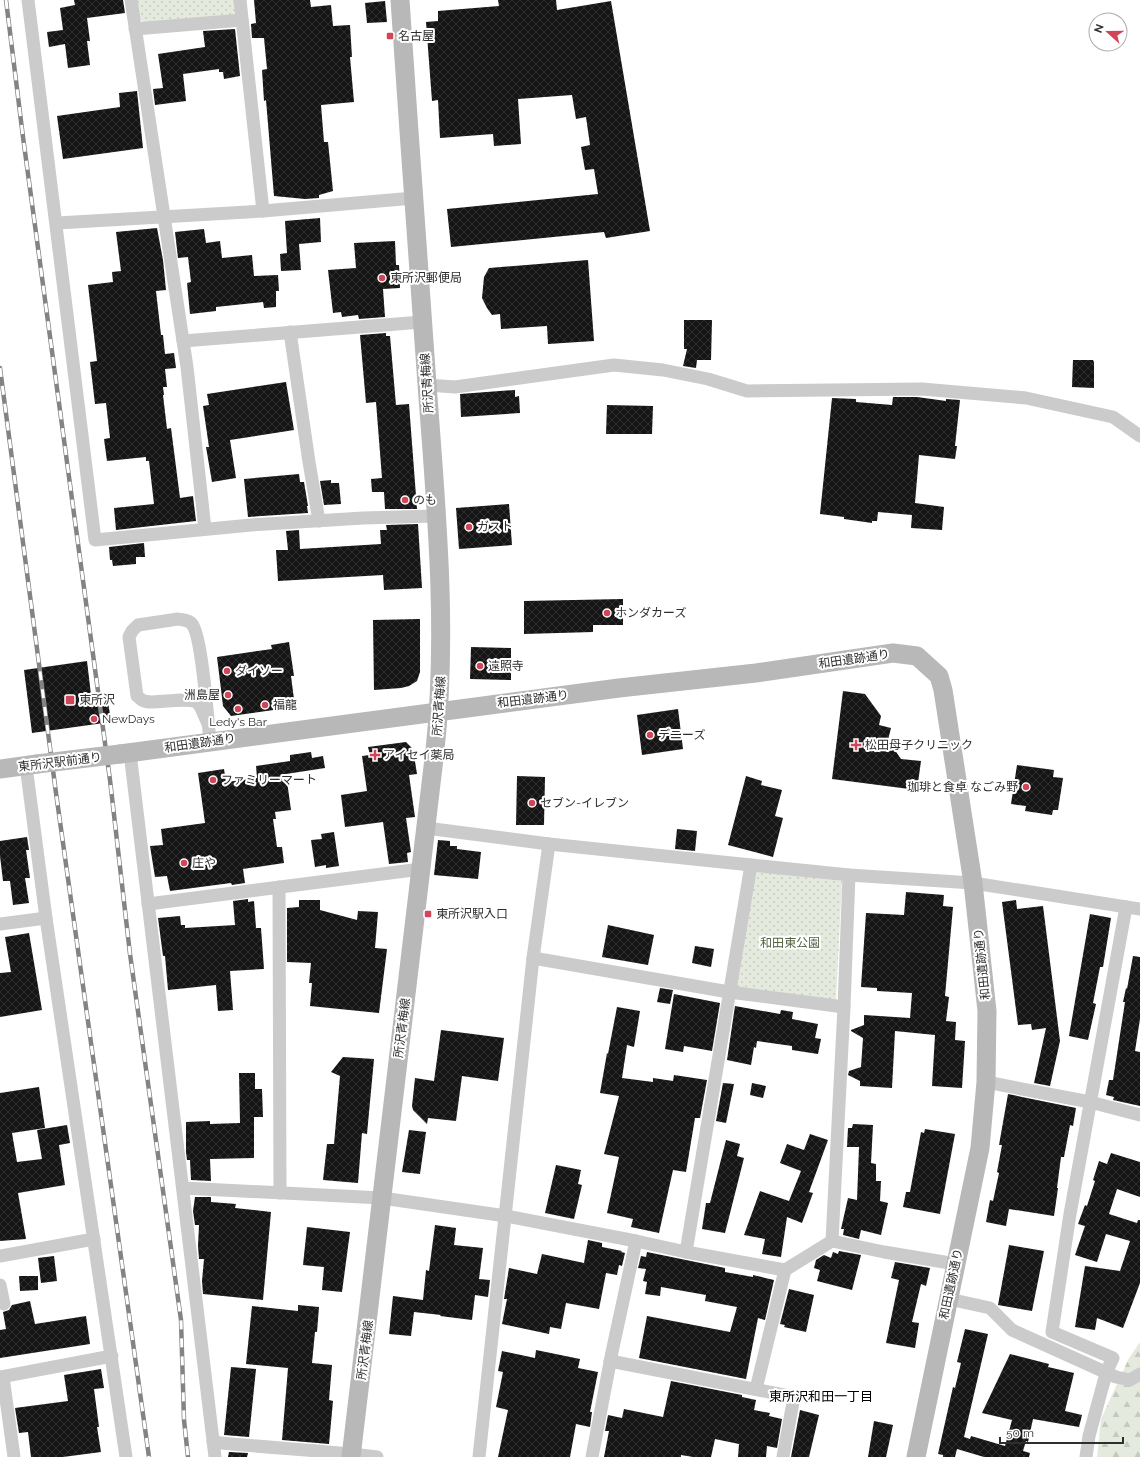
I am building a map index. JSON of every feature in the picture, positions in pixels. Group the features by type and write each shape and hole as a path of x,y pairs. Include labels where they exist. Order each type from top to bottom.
{"street":[{"path":"28,0 95,540 205,529 319,521 436,516"},
{"path":"131,0 183,341 205,529"},
{"path":"240,0 263,211"},
{"name":"所沢青梅線","path":"351,1455 440,712 441,685 441,622 436,516 400,0"},
{"path":"135,29 242,20"},
{"path":"56,223 263,211 414,198"},
{"path":"183,341 422,322"},
{"path":"290,332 319,521"},
{"path":"427,385 455,387 614,365 662,370 708,379 747,391 922,389 1026,398 1113,417 1140,436"},
{"path":"178,619 192,624 196,632 198,644 209,733 201,708 197,702 183,699 149,702 143,701 137,696 129,637 138,625 178,619"},
{"name":"和田遺跡通り","path":"125,754 209,733 440,712 619,688 756,673 893,653 917,656 939,676 943,690 973,884 987,1010 986,1082 980,1148 916,1457"},
{"path":"125,754 138,808 148,904 215,1457"},
{"name":"東所沢駅前通り","path":"0,769 125,754"},
{"path":"31,765 46,918 126,1457"},
{"path":"426,828 549,844 751,865 849,875 973,884 1140,909"},
{"path":"479,1457 533,958 549,844"},
{"path":"686,1252 751,865"},
{"path":"148,904 421,869"},
{"path":"832,1241 849,875"},
{"path":"278,887 280,1193"},
{"path":"1086,1457 1089,1436 1104,1381 1113,1358 1052,1332 1070,1214 1126,907"},
{"path":"0,924 46,918"},
{"path":"533,958 729,992 844,1007"},
{"path":"986,1082 1090,1102 1140,1115"},
{"path":"182,1188 382,1198 506,1216 785,1270 832,1241 956,1264"},
{"path":"0,1256 94,1239"},
{"path":"592,1457 610,1361 636,1241"},
{"path":"756,1389 785,1270"},
{"path":"0,1285 4,1304"},
{"path":"949,1299 990,1308 1012,1330 1116,1377 1130,1380 1140,1374"},
{"path":"14,1457 2,1377 112,1356"},
{"path":"610,1361 794,1397 783,1457"},
{"path":"213,1442 263,1448 377,1457"}],"green space":[{"path":"137,0 235,0 236,12 232,17 145,24 140,19"},
{"name":"和田東公園","path":"753,871 842,881 836,1001 733,987"},
{"path":"1140,1342 1140,1457 1097,1457 1101,1419 1129,1358"}],"building":[{"path":"74,0 123,0 125,13 87,18 90,41 87,41 90,65 68,68 65,44 49,47 47,32 63,30 60,8 75,5"},
{"path":"254,0 310,0 311,7 331,5 333,26 350,25 352,57 350,57 354,102 321,105 324,142 328,142 333,191 319,195 319,198 305,199 274,196 262,70 267,69 264,38 252,38 251,24 256,23"},
{"path":"498,0 556,0 557,10 611,1 650,231 606,238 604,232 451,247 447,209 598,194 594,169 585,170 581,147 590,145 586,117 576,119 572,95 518,99 521,144 494,146 493,134 440,138 438,100 432,101 426,22 438,21 438,11 499,6"},
{"path":"385,1 387,22 367,23 365,3"},
{"path":"235,29 240,76 224,79 223,72 219,72 219,69 183,74 186,101 155,105 153,89 163,88 158,54 205,47 203,31"},
{"path":"137,91 143,148 63,159 57,116 120,107 119,93"},
{"path":"320,218 321,242 299,244 301,270 281,271 280,254 287,253 285,221"},
{"path":"157,228 163,260 166,290 156,291 161,335 163,335 165,354 174,353 176,368 165,369 167,387 163,387 163,395 167,429 171,428 180,498 193,496 196,521 116,530 114,508 154,504 149,461 146,461 146,457 107,461 104,439 110,438 106,403 95,404 90,362 97,361 88,285 113,282 112,272 121,271 116,232"},
{"path":"204,229 206,243 220,241 222,258 252,255 254,276 278,275 279,291 276,291 276,307 264,308 263,302 216,307 216,311 190,314 187,283 191,282 188,257 178,258 175,232"},
{"path":"395,241 396,265 399,265 400,288 383,289 385,317 359,319 358,315 342,317 341,312 333,313 328,270 356,268 354,243"},
{"path":"588,260 594,341 548,344 547,326 501,329 500,314 492,315 482,298 484,277 489,268"},
{"path":"684,320 712,320 711,360 697,360 696,368 683,366 687,349 684,349"},
{"path":"386,333 386,336 390,336 396,405 409,404 417,509 385,509 384,492 372,492 371,479 382,478 376,402 366,403 360,335"},
{"path":"1073,360 1093,360 1094,388 1072,387"},
{"path":"286,382 294,430 230,440 236,478 212,482 206,447 209,447 203,406 209,405 207,394"},
{"path":"515,390 515,397 519,396 520,413 461,417 460,394"},
{"path":"893,397 917,397 946,401 946,399 960,400 955,459 919,455 915,503 944,507 942,530 911,528 912,515 878,512 877,521 872,521 872,523 820,514 832,398 856,399 856,402 892,405"},
{"path":"607,405 653,406 652,434 606,434"},
{"path":"299,474 300,482 304,482 308,513 248,517 244,479"},
{"path":"331,480 331,483 339,483 341,504 324,505 320,481"},
{"path":"509,504 512,545 459,549 456,508"},
{"path":"418,524 422,588 384,590 383,575 278,581 276,550 288,550 286,531 299,530 300,549 381,544 380,530 387,530 386,525"},
{"path":"144,543 145,557 136,557 136,564 113,566 112,560 110,560 109,547"},
{"path":"623,599 623,625 593,625 593,632 524,634 524,601"},
{"path":"420,619 420,672 417,681 409,686 401,688 374,690 373,620"},
{"path":"289,642 294,676 291,676 295,707 231,716 223,706 217,657 272,649 271,645"},
{"path":"471,647 511,648 511,680 470,679"},
{"path":"87,661 92,703 108,701 111,722 32,733 24,670"},
{"path":"843,691 865,694 881,716 879,725 891,728 888,740 901,759 921,761 917,790 832,779"},
{"path":"678,709 683,749 642,755 637,715"},
{"path":"406,742 413,749 417,774 409,775 415,817 406,818 411,852 407,853 408,862 389,864 383,822 345,827 341,795 367,791 362,756 370,755 368,747"},
{"path":"311,752 312,758 323,756 325,768 286,774 291,810 275,812 276,819 273,819 277,847 282,847 284,863 243,869 245,883 232,885 231,883 170,891 167,876 155,877 150,846 163,845 161,829 205,823 198,773 224,769 226,782 257,778 256,766 290,761 290,755"},
{"path":"1017,765 1054,770 1053,777 1063,778 1058,810 1053,810 1052,815 1025,811 1026,806 1011,804"},
{"path":"517,776 545,777 544,825 516,825"},
{"path":"746,776 762,781 761,785 782,790 775,816 783,818 773,857 728,845"},
{"path":"677,829 697,831 695,851 675,849"},
{"path":"334,832 339,866 326,868 326,865 315,867 311,840 322,839 321,834"},
{"path":"27,837 29,850 26,850 30,878 25,878 29,903 13,905 10,881 3,881 0,841"},
{"path":"438,840 450,841 450,846 457,846 457,849 481,852 478,879 434,875"},
{"path":"906,892 944,895 943,906 953,907 945,996 949,997 946,1021 956,1022 955,1040 965,1041 962,1088 932,1086 935,1035 895,1031 892,1088 860,1086 860,1081 848,1075 849,1071 861,1067 863,1038 851,1030 864,1025 864,1015 910,1018 912,993 877,991 877,988 861,987 866,913 904,915"},
{"path":"248,899 248,902 254,901 256,928 261,928 264,969 230,971 233,1010 218,1011 216,985 168,990 165,956 163,956 158,918 180,916 181,925 185,925 185,928 235,925 233,901"},
{"path":"299,900 320,900 320,910 357,920 358,911 378,912 375,948 387,949 379,1013 310,1006 312,983 309,983 311,963 287,962 287,908 299,907"},
{"path":"1016,900 1017,909 1043,906 1060,1041 1050,1086 1034,1083 1046,1028 1032,1030 1031,1024 1018,1025 1002,902"},
{"path":"1090,914 1111,918 1103,967 1100,967 1093,1003 1096,1004 1088,1040 1069,1036"},
{"path":"608,925 654,935 648,965 602,957"},
{"path":"29,933 42,1010 0,1017 0,973 11,972 5,937"},
{"path":"695,946 714,949 711,967 692,963"},
{"path":"1133,956 1140,957 1140,1019 1135,1051 1140,1052 1140,1106 1113,1100 1114,1097 1106,1095 1109,1080 1113,1080 1125,1002 1123,1002"},
{"path":"660,988 673,990 670,1004 657,1002"},
{"path":"674,994 720,1003 712,1051 684,1046 683,1052 665,1049"},
{"path":"735,1006 780,1014 781,1010 793,1012 792,1019 818,1024 815,1038 821,1039 818,1054 792,1050 792,1046 757,1041 756,1048 754,1047 751,1065 727,1060"},
{"path":"617,1007 640,1011 634,1047 627,1045 622,1078 653,1082 653,1078 673,1081 674,1075 707,1080 700,1118 695,1118 686,1172 673,1170 659,1233 631,1227 633,1219 607,1213 619,1157 604,1154 619,1096 600,1093"},
{"path":"441,1030 504,1038 498,1081 462,1076 456,1121 428,1118 427,1124 413,1110 412,1106 415,1078 434,1081"},
{"path":"343,1057 374,1059 367,1134 362,1133 358,1183 323,1180 327,1144 334,1144 340,1076 331,1072"},
{"path":"239,1073 255,1073 255,1089 262,1089 263,1117 254,1117 254,1158 210,1159 211,1181 191,1180 190,1160 187,1160 186,1152 186,1122 210,1121 210,1124 240,1123"},
{"path":"723,1083 734,1084 726,1123 716,1121"},
{"path":"752,1083 766,1086 763,1098 750,1095"},
{"path":"39,1087 45,1128 12,1133 17,1162 42,1159 37,1130 67,1125 70,1143 59,1145 65,1185 18,1193 26,1239 0,1241 0,1093"},
{"path":"1008,1094 1076,1108 1073,1126 1070,1125 1064,1157 1061,1157 1054,1216 1009,1209 1006,1226 986,1222 990,1200 993,1201 999,1173 997,1172 1002,1145 999,1145"},
{"path":"853,1124 873,1125 871,1163 876,1164 876,1181 881,1181 880,1201 888,1203 881,1235 861,1230 859,1239 843,1235 844,1229 841,1229 848,1198 857,1200 859,1147 847,1147 848,1128 852,1128"},
{"path":"925,1129 955,1134 940,1214 903,1207 906,1192 910,1192 921,1132 924,1133"},
{"path":"409,1130 426,1132 420,1174 402,1172"},
{"path":"810,1134 828,1140 809,1192 813,1193 802,1223 787,1217 781,1257 762,1254 765,1239 744,1235 760,1191 789,1201 801,1171 780,1163 787,1144 804,1150"},
{"path":"726,1140 740,1144 737,1156 744,1158 725,1233 702,1229 706,1203 710,1203"},
{"path":"1111,1153 1140,1162 1140,1197 1117,1189 1109,1214 1137,1223 1138,1220 1140,1220 1140,1283 1123,1328 1097,1318 1095,1330 1075,1327 1085,1266 1120,1271 1130,1241 1106,1234 1097,1262 1075,1255 1085,1226 1078,1224 1085,1205 1087,1206 1095,1181 1093,1180 1099,1161 1107,1164"},
{"path":"556,1165 581,1170 578,1184 582,1185 574,1219 545,1213"},
{"path":"195,1197 211,1197 211,1202 236,1204 235,1208 271,1212 263,1300 203,1294 202,1281 204,1259 199,1259 199,1225 195,1225 193,1211"},
{"path":"435,1225 456,1228 454,1245 483,1248 479,1279 490,1280 488,1297 475,1295 472,1320 414,1312 411,1336 389,1334 393,1296 423,1300 426,1270 429,1271"},
{"path":"307,1227 350,1232 342,1292 322,1290 324,1267 303,1265"},
{"path":"588,1240 602,1243 602,1247 625,1253 622,1266 619,1265 617,1275 606,1273 599,1309 566,1303 561,1329 550,1327 549,1334 502,1324 507,1299 504,1299 509,1268 537,1274 542,1254 584,1263"},
{"path":"1009,1245 1044,1251 1032,1311 998,1305"},
{"path":"839,1251 861,1255 852,1290 817,1281 820,1270 814,1268 816,1260 824,1255 831,1258 833,1252 838,1254"},
{"path":"647,1252 725,1268 725,1272 753,1277 753,1275 774,1280 765,1320 758,1318 746,1379 639,1358 647,1316 730,1332 737,1307 705,1301 706,1295 661,1287 660,1296 645,1294 647,1282 643,1281 646,1269 638,1268 641,1256 646,1257"},
{"path":"54,1256 57,1281 41,1283 38,1258"},
{"path":"895,1262 930,1268 926,1286 921,1284 912,1322 919,1323 915,1348 886,1343 899,1280 891,1278"},
{"path":"19,1276 38,1276 38,1290 20,1291"},
{"path":"789,1289 814,1295 806,1332 784,1327 785,1325 780,1324"},
{"path":"30,1301 35,1324 86,1316 90,1344 0,1358 0,1330 6,1329 3,1312 9,1310 12,1305"},
{"path":"298,1305 319,1307 312,1363 332,1365 329,1400 333,1401 329,1444 282,1440 288,1368 246,1364 252,1306 298,1311"},
{"path":"965,1329 988,1334 964,1437 970,1439 971,1436 1005,1446 1012,1420 982,1413 1010,1354 1049,1364 1048,1367 1074,1373 1065,1411 1082,1415 1079,1427 1033,1419 1028,1442 1026,1441 1023,1451 1030,1453 1029,1457 984,1457 957,1449 955,1457 943,1457 943,1455 938,1454 953,1387 955,1388 961,1363 957,1362"},
{"path":"536,1350 580,1359 578,1368 598,1372 590,1412 592,1412 590,1427 576,1424 570,1457 498,1457 508,1410 496,1407 503,1372 498,1371 502,1351 535,1358"},
{"path":"231,1367 256,1369 249,1437 224,1435"},
{"path":"101,1369 104,1388 94,1389 99,1427 97,1427 101,1452 63,1457 31,1457 28,1432 19,1433 15,1408 68,1401 64,1375"},
{"path":"671,1381 742,1395 742,1397 756,1400 754,1410 770,1413 769,1416 782,1419 777,1448 767,1446 766,1457 738,1457 739,1444 715,1439 711,1457 681,1455 681,1457 604,1457 609,1431 605,1431 608,1415 622,1418 624,1409 663,1417"},
{"path":"800,1410 819,1415 809,1457 791,1457"},
{"path":"874,1421 893,1425 886,1457 868,1457"},
{"path":"229,1452 248,1453 247,1457 228,1457"}],"railway":[{"path":"6,0 23,137 110,780 130,954 181,1320 184,1420 188,1457"},
{"path":"0,368 56,793 149,1457"}],"place":[{"name":"名古屋","path":"390,36"},
{"name":"東所沢郵便局","path":"382,278"},
{"name":"のも","path":"405,500"},
{"name":"ガスト","path":"469,527"},
{"name":"ホンダカーズ","path":"607,613"},
{"name":"遠照寺","path":"480,666"},
{"name":"ダイソー","path":"227,671"},
{"name":"洲島屋","path":"228,695"},
{"name":"東所沢","path":"70,700"},
{"name":"福龍","path":"265,705"},
{"name":"Ledy's Bar","path":"238,709"},
{"name":"NewDays","path":"94,719"},
{"name":"デニーズ","path":"650,735"},
{"name":"松田母子クリニック","path":"856,745"},
{"name":"アイセイ薬局","path":"375,755"},
{"name":"ファミリーマート","path":"213,780"},
{"name":"珈琲と食卓 なごみ野","path":"1026,787"},
{"name":"セブン-イレブン","path":"532,803"},
{"name":"庄や","path":"184,863"},
{"name":"東所沢駅入口","path":"428,914"}],"district":[{"name":"東所沢和田一丁目","path":"821,1396"}]}
